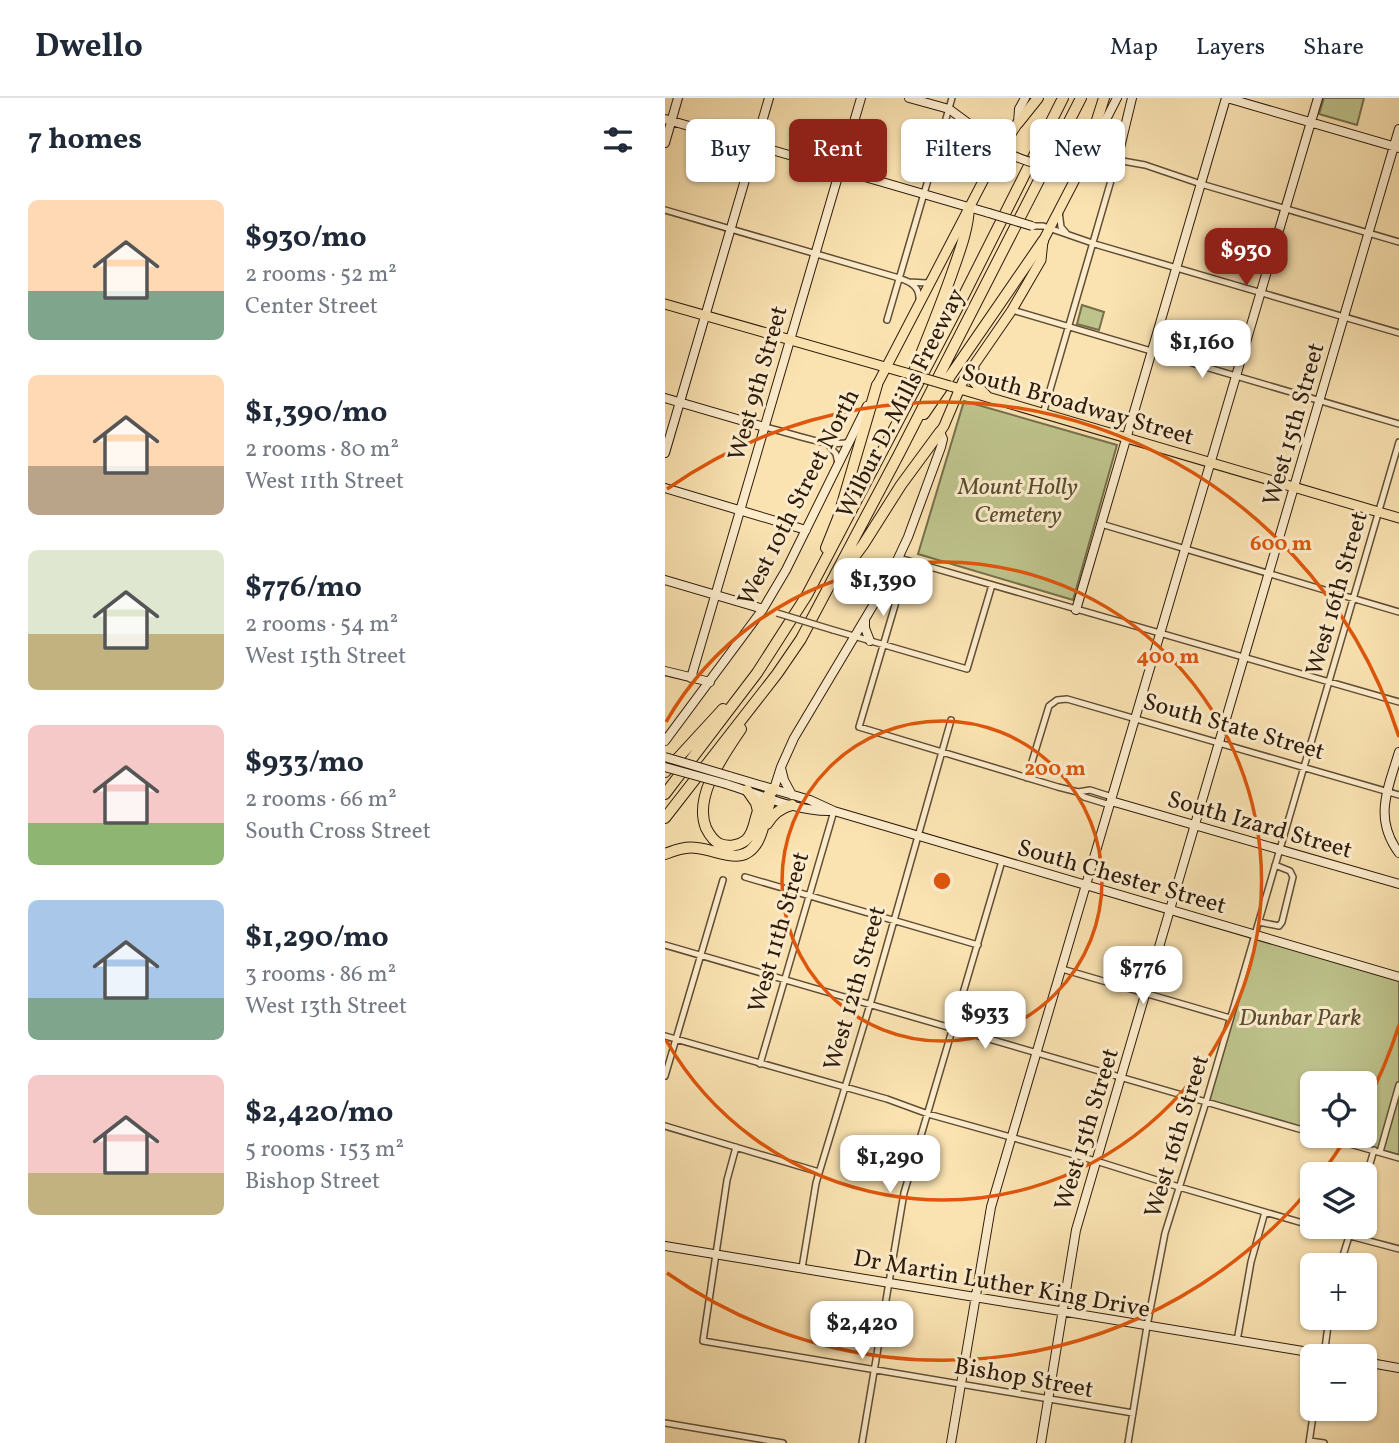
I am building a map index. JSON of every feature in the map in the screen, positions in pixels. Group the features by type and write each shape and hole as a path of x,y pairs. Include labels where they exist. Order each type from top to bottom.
{"highway":[{"path":"1018,122 1038,98"},
{"name":"Wilbur D. Mills Freeway","path":"665,794 757,673 795,617 962,299 1063,98"},
{"name":"Wilbur D. Mills Freeway","path":"665,818 801,639 1080,98"},
{"path":"1096,119 1104,98"},
{"path":"870,477 928,339 968,223 969,207"},
{"path":"907,437 1043,241"},
{"path":"807,595 838,518 877,385"},
{"path":"822,601 940,432"},
{"path":"665,768 757,673"},
{"path":"770,795 758,811 752,833 742,843 723,844 714,840 708,832 704,822 705,799 715,771 777,674"},
{"path":"747,790 758,811"},
{"path":"665,854 692,847 729,856 747,853 758,841 770,795"},
{"path":"761,833 774,814 792,800"}],"main road":[{"path":"877,385 982,182"},
{"path":"940,432 950,412 955,387 1012,310 1041,260 1043,241 1071,182"},
{"path":"1032,226 1043,241"},
{"name":"South Broadway Street","path":"665,303 1399,518"},
{"path":"975,363 973,381 989,398"}],"street":[{"path":"665,143 668,120 678,98"},
{"path":"763,119 769,98"},
{"name":"West 9th Street","path":"855,119 861,98"},
{"path":"909,98 949,110 963,119"},
{"path":"887,320 952,98"},
{"path":"1018,122 1019,109 1025,98"},
{"path":"1105,119 1117,98"},
{"path":"1125,125 1132,98"},
{"path":"1076,610 1226,98 1396,147"},
{"path":"951,1443 989,1216 1318,98"},
{"path":"668,120 686,125"},
{"name":"West 15th Street","path":"1041,1443 1076,1230 1368,233 1396,147 1399,129"},
{"path":"1125,161 1145,165 1399,242"},
{"path":"665,453 745,182"},
{"name":"West 9th Street","path":"691,678 836,182"},
{"path":"882,182 1032,226 1051,229 1399,333"},
{"path":"1042,414 1110,182"},
{"path":"665,210 899,278 917,288 919,293 915,312"},
{"path":"1059,211 1061,227 1069,236"},
{"path":"908,282 926,283 932,279"},
{"path":"1012,310 1399,424"},
{"name":"West 10th Street North","path":"702,693 753,624 786,570 877,385"},
{"path":"665,398 827,443 842,444 850,441"},
{"path":"770,795 794,738 899,558 941,447 943,439 940,432"},
{"name":"West 16th Street","path":"1128,1443 1161,1249 1399,442"},
{"path":"827,443 836,454 837,468"},
{"path":"665,488 806,530"},
{"path":"1101,524 1399,612"},
{"path":"899,558 1399,702"},
{"path":"883,644 901,586 915,563"},
{"path":"665,580 967,669 992,585"},
{"path":"749,605 753,624"},
{"path":"865,620 870,641"},
{"name":"South Izard Street","path":"883,644 859,727 1078,792 1090,790 1111,801 1195,827 1399,884"},
{"path":"665,671 710,682"},
{"path":"666,739 702,693 691,678"},
{"name":"South State Street","path":"1027,778 1047,710 1058,700 1071,700 1399,794"},
{"name":"West 12th Street","path":"802,1268 819,1172 951,720"},
{"path":"1399,752 1387,791 1384,813 1391,841 1399,853"},
{"name":"South Chester Street","path":"665,757 770,795"},
{"path":"781,767 792,800"},
{"name":"South Chester Street","path":"665,768 728,780 747,790 792,800 822,811 834,811 1399,977"},
{"name":"West 11th Street","path":"760,1064 834,811"},
{"path":"862,1443 904,1193 1002,861"},
{"path":"1259,922 1279,926 1282,922 1293,877 1290,871 1275,865"},
{"path":"745,877 978,945"},
{"path":"665,1076 723,880"},
{"path":"665,944 1300,1129"},
{"path":"1062,969 1230,1018"},
{"path":"665,1036 1300,1222"},
{"path":"1373,1162 1399,1085"},
{"path":"665,1126 819,1172"},
{"path":"715,1254 727,1180 736,1147"},
{"path":"1366,1148 1399,1157"},
{"path":"1237,1341 1251,1262 1265,1212"},
{"path":"1361,1239 1399,1249"},
{"name":"Dr Martin Luther King Drive","path":"665,1246 1300,1352"},
{"name":"Bishop Street","path":"715,1254 703,1340 1133,1413"},
{"path":"1377,1364 1399,1368"},
{"path":"1312,1421 1309,1442 1324,1443"},
{"path":"665,1423 783,1443"}],"green space":[{"path":"1324,98 1364,98 1357,125 1319,114"},
{"path":"1082,305 1104,312 1099,330 1077,324"},
{"name":"Mount Holly Cemetery","path":"964,401 1117,445 1073,600 918,554"},
{"name":"Dunbar Park","path":"1255,935 1399,977 1399,1157 1366,1148 1377,1148 1377,1071 1300,1071 1300,1129 1206,1102"}]}
